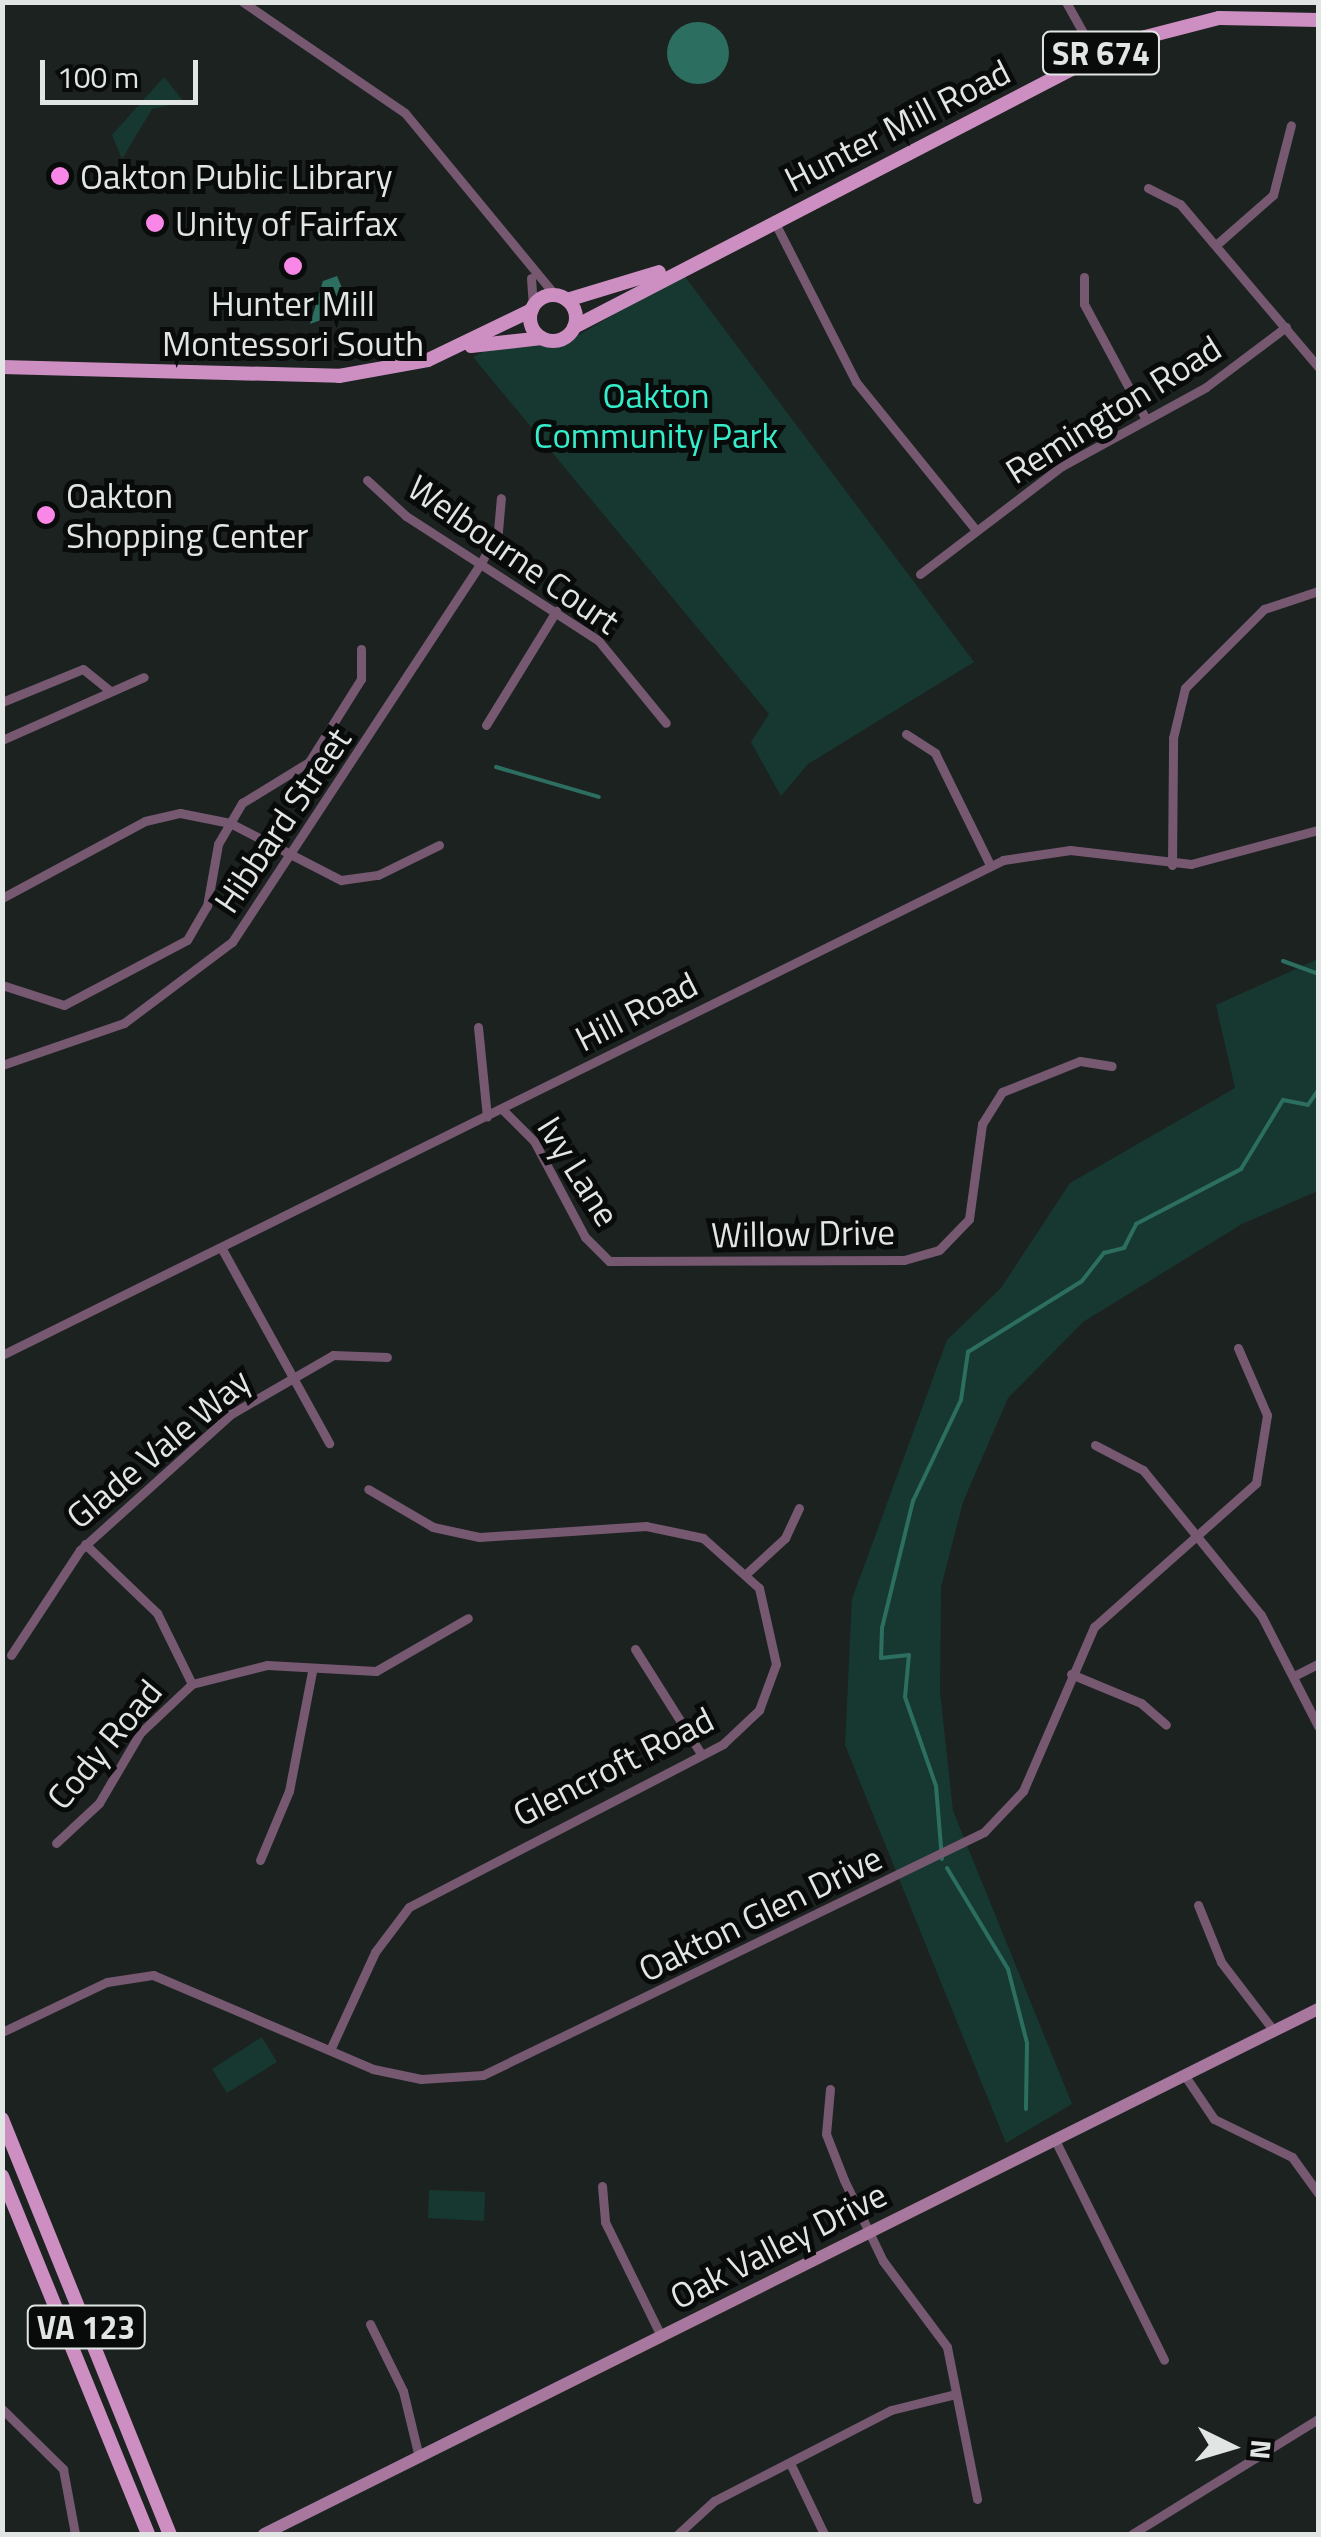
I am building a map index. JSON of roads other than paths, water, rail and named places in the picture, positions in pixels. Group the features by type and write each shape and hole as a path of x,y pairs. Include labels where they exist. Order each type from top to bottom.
{"main road":[{"name":"Hunter Mill Road","path":"2,367 296,379 400,367 465,347 542,338 561,340 574,328 679,267 1096,56 1191,22 1318,20"},
{"name":"Hunter Mill Road","path":"465,347 561,298 679,267"},
{"path":"561,298 574,328"},
{"path":"533,309 542,338"},
{"name":"VA 123","path":"2,2119 170,2534"},
{"name":"VA 123","path":"2,2176 148,2534"}],"street":[{"path":"243,2 406,113 530,276 561,298"},
{"path":"1066,2 1096,56"},
{"path":"1216,244 1273,194 1291,125"},
{"path":"1148,188 1180,204 1318,367"},
{"path":"774,222 856,382 976,530"},
{"path":"530,276 533,309"},
{"path":"1084,277 1084,304 1145,418"},
{"name":"Remington Road","path":"920,574 976,530 1286,328"},
{"name":"Welbourne Court","path":"367,480 480,565 556,611 613,655 666,722"},
{"name":"Hibbard Street","path":"2,1066 100,1035 172,994 232,942 293,858 480,565 498,531 501,498"},
{"path":"1172,865 1173,738 1185,688 1264,609 1318,591"},
{"path":"486,725 556,611"},
{"path":"2,985 64,1005 165,957 202,917 230,823 250,793 308,762 361,679 362,649"},
{"path":"2,702 83,669 109,690"},
{"path":"2,740 109,690 144,678"},
{"path":"906,734 934,754 990,865"},
{"path":"2,898 160,816 230,823 293,858 356,880 439,845"},
{"name":"Hill Road","path":"2,1355 990,865 1070,850 1172,865 1318,830"},
{"name":"Ivy Lane","path":"478,1027 487,1116"},
{"name":"Willow Drive","path":"609,1260 926,1256 969,1219 982,1124 1002,1092 1080,1061 1112,1066"},
{"name":"Ivy Lane","path":"502,1109 534,1141 584,1237 609,1260"},
{"path":"222,1248 329,1443"},
{"name":"Oakton Glen Drive","path":"2,2032 107,1982 153,1976 330,2050 420,2079 503,2069 972,1838 1017,1800 1071,1674 1104,1616 1246,1497 1267,1451 1256,1372 1238,1348"},
{"name":"Glade Vale Way","path":"11,1655 85,1544 230,1414 290,1376 346,1352 387,1357"},
{"path":"1095,1445 1128,1456 1200,1539 1260,1615 1318,1726"},
{"name":"Glencroft Road","path":"330,2050 384,1938 426,1893 702,1754 746,1725 772,1684 776,1633 748,1573 713,1543 672,1528 479,1538 432,1528 368,1489"},
{"path":"748,1573 785,1538 799,1508"},
{"path":"85,1544 157,1613 192,1684"},
{"name":"Cody Road","path":"56,1843 99,1803 140,1733 192,1684 240,1667 312,1672 376,1670 468,1618"},
{"path":"635,1649 702,1754"},
{"path":"1294,1676 1318,1664"},
{"path":"260,1860 289,1791 312,1672"},
{"path":"1071,1674 1141,1702 1166,1725"},
{"path":"1198,1905 1220,1962 1274,2031"},
{"name":"Oak Valley Drive","path":"264,2534 661,2336 872,2236 1318,2009"},
{"path":"1185,2076 1214,2118 1292,2157 1318,2193"},
{"path":"830,2088 826,2134 872,2236 941,2330 977,2499"},
{"path":"1056,2142 1164,2360"},
{"path":"602,2186 605,2222 661,2336"},
{"path":"370,2324 403,2391 419,2457"},
{"path":"678,2534 705,2506 906,2402 955,2394"},
{"path":"2,2409 63,2468 75,2534"},
{"path":"1132,2534 1318,2419"},
{"path":"790,2464 824,2534"}],"waterway":[{"path":"496,767 599,797"},
{"path":"1283,961 1318,974"},
{"path":"942,1859 936,1786 905,1697 909,1655 881,1658 882,1628 913,1501 961,1400 968,1352 1082,1281 1104,1253 1124,1248 1136,1224 1241,1169 1283,1100 1308,1105 1318,1090"},
{"path":"947,1868 1008,1969 1027,2043 1026,2109"}],"place":[{"name":"Oakton Public Library","path":"60,176"},
{"name":"Unity of Fairfax","path":"155,223"},
{"name":"Hunter Mill Montessori South","path":"293,266"},
{"name":"Oakton Shopping Center","path":"46,515"}],"park label":[{"name":"Oakton Community Park","path":"656,415"}]}
